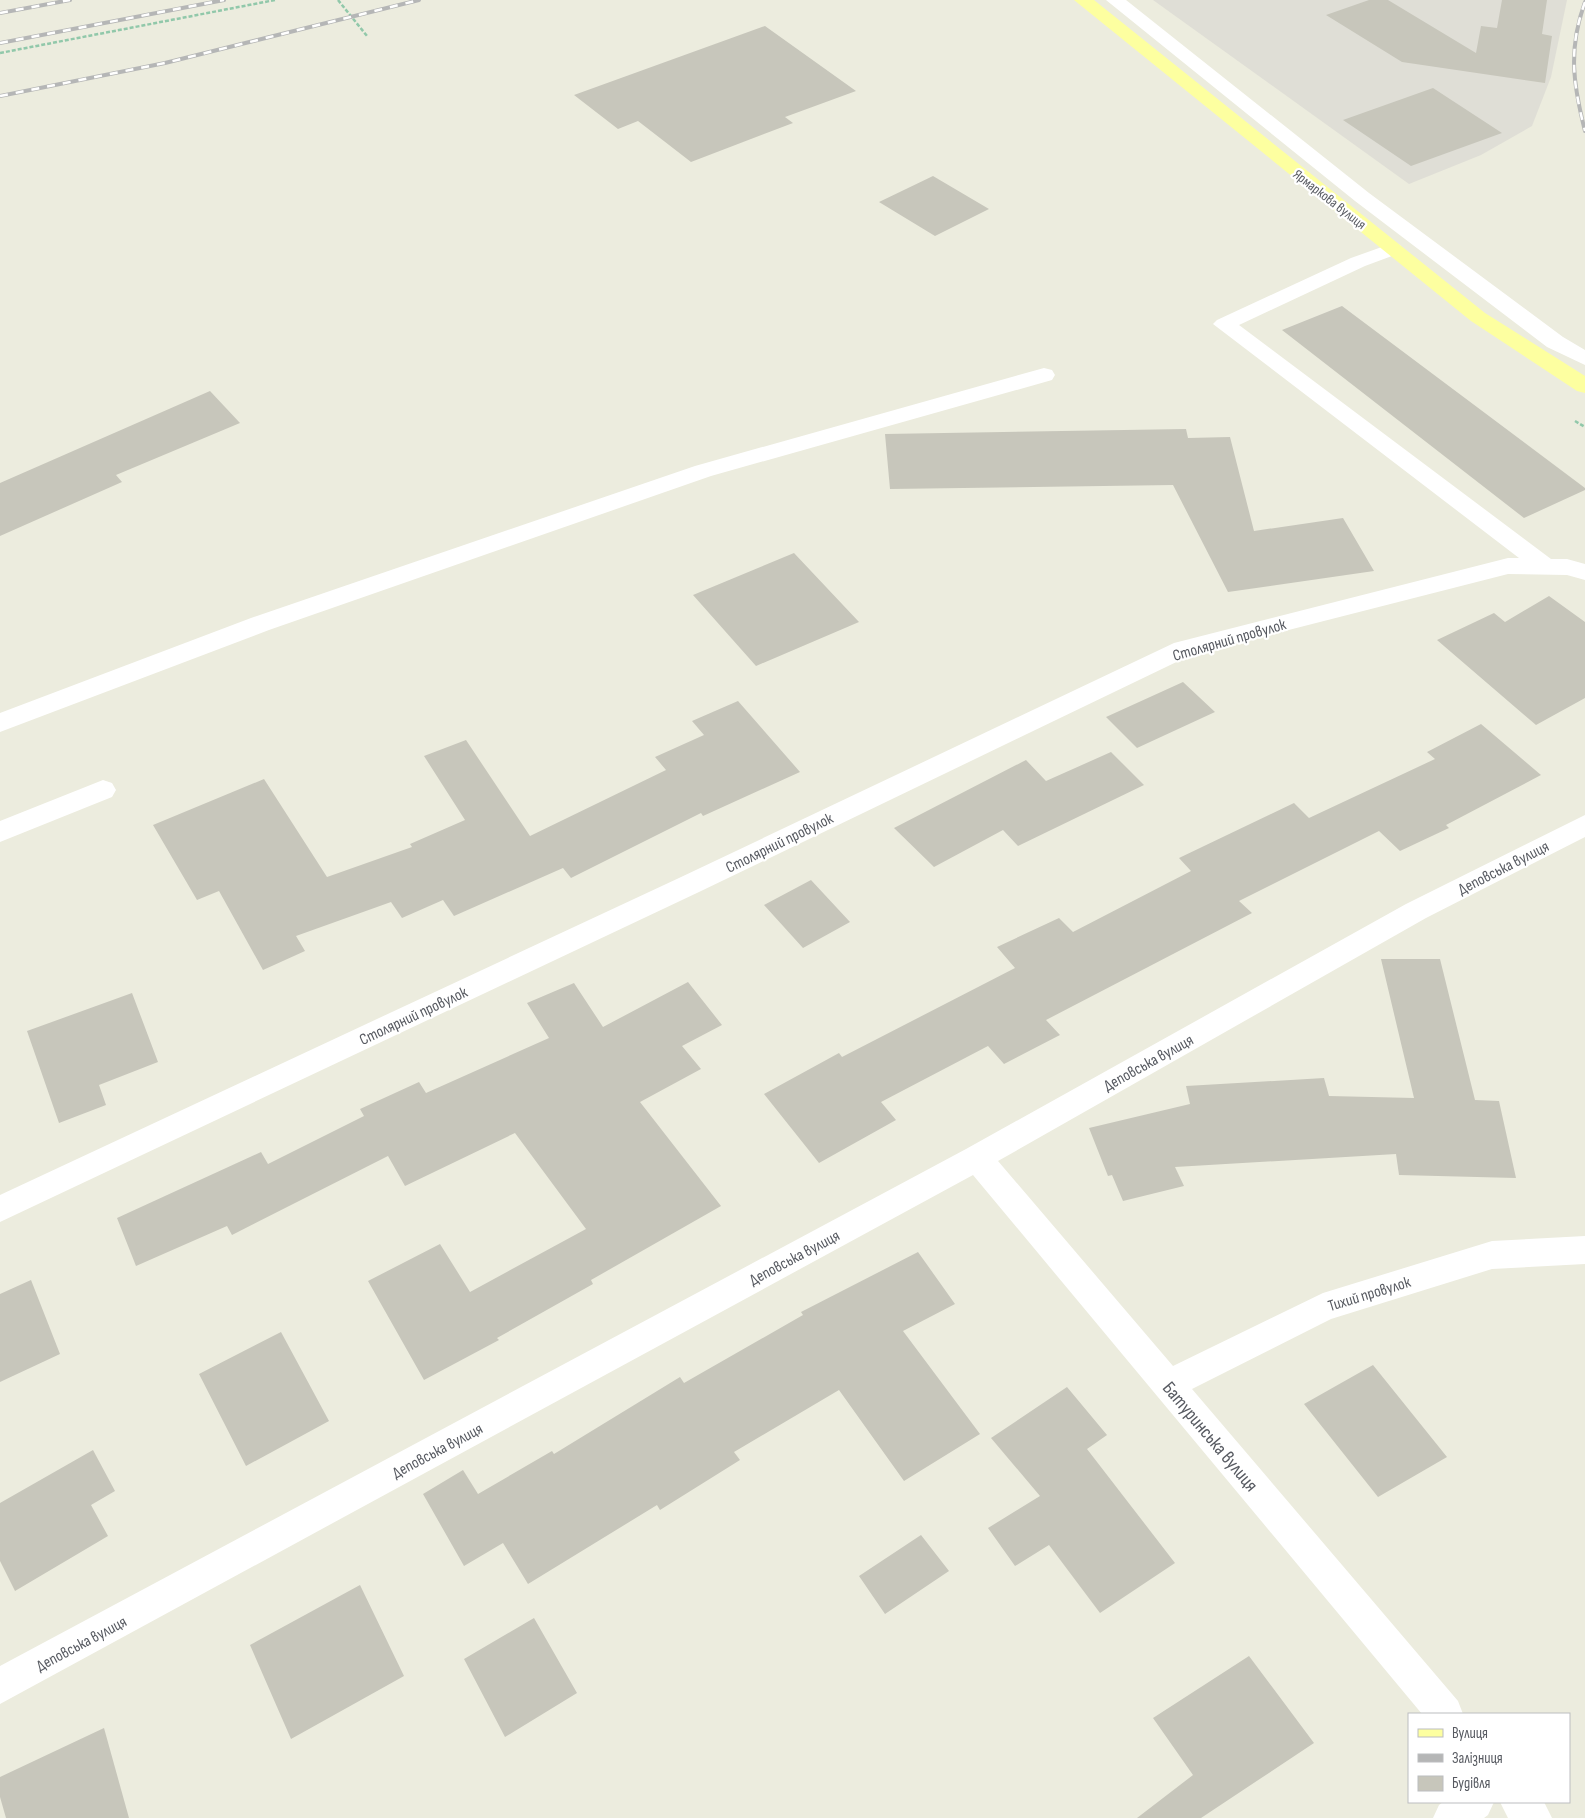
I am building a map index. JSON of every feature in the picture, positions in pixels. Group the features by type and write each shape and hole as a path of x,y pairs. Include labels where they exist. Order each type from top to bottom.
{"main road":[{"name":"Ярмаркова вулиця","path":"1083,0 1478,317 1585,386"}],"street":[{"path":"1115,0 1362,197 1555,342 1585,359"},
{"path":"1393,249 1358,262 1224,324 1546,567"},
{"path":"0,723 260,624 703,471 1044,375"},
{"name":"Столярний провулок","path":"0,1209 689,885 1183,649 1376,598 1508,566 1567,567 1585,572"},
{"path":"0,832 103,790"},
{"name":"Деповська вулиця","path":"0,1686 977,1158 1416,911 1585,825"},
{"name":"Батуринська вулиця","path":"977,1158 1444,1713"},
{"name":"Тихий провулок","path":"1168,1385 1323,1308 1492,1256 1585,1250"},
{"path":"1452,1818 1474,1803"},
{"path":"1520,1803 1533,1818"}],"path":[{"path":"0,53 275,0"},
{"path":"338,0 367,36"}],"shaded area":[{"path":"1153,0 1567,0 1551,77 1532,126 1481,155 1409,184"}],"building":[{"path":"1369,0 1388,0 1476,53 1481,26 1497,28 1502,0 1547,0 1542,34 1552,36 1545,83 1402,62 1326,15"},
{"path":"765,26 856,91 785,117 793,123 691,162 638,121 618,129 574,95"},
{"path":"1433,88 1502,133 1411,166 1343,120"},
{"path":"933,176 989,209 935,236 879,202"},
{"path":"1342,306 1585,488 1585,490 1524,518 1282,330"},
{"path":"210,391 240,423 116,475 122,482 0,536 0,483"},
{"path":"1186,429 1188,438 1230,437 1254,531 1343,518 1374,571 1228,592 1173,485 890,489 885,434"},
{"path":"794,553 859,622 756,666 693,595"},
{"path":"1549,596 1585,622 1585,698 1536,725 1437,640 1494,613 1505,622"},
{"path":"1183,682 1215,712 1137,748 1106,717"},
{"path":"738,701 800,772 703,816 701,813 571,878 563,868 454,916 443,900 402,918 391,902 296,936 305,951 263,970 219,891 197,900 153,825 264,779 327,877 412,847 410,844 465,820 424,756 466,740 530,836 666,770 655,757 704,735 692,721"},
{"path":"1481,724 1541,775 1446,825 1449,828 1400,851 1379,831 1239,901 1252,913 1046,1020 1060,1035 1004,1064 988,1046 881,1102 896,1120 819,1163 764,1094 839,1053 842,1057 1015,968 997,947 1059,918 1073,932 1191,871 1179,858 1294,803 1309,818 1435,759 1427,752"},
{"path":"1111,752 1144,785 1018,846 1003,830 934,867 894,828 1026,760 1046,781"},
{"path":"811,880 850,922 803,948 764,905"},
{"path":"1381,959 1440,959 1475,1100 1499,1101 1516,1178 1399,1175 1396,1154 1175,1167 1184,1186 1123,1201 1112,1175 1108,1176 1089,1128 1190,1104 1186,1086 1324,1078 1329,1096 1414,1098"},
{"path":"688,982 722,1025 682,1046 701,1069 640,1102 721,1206 591,1280 593,1284 497,1338 499,1340 424,1380 368,1281 440,1244 470,1292 586,1229 515,1133 405,1186 388,1156 232,1235 227,1226 136,1266 117,1218 261,1152 268,1164 364,1116 360,1109 419,1082 426,1093 549,1038 527,1003 574,983 603,1027"},
{"path":"132,993 158,1062 99,1085 106,1105 59,1123 27,1031"},
{"path":"918,1252 955,1304 903,1331 980,1434 904,1481 839,1390 734,1452 740,1460 660,1510 657,1505 528,1584 503,1543 464,1566 423,1494 463,1470 478,1494 552,1451 554,1454 680,1377 684,1383 803,1315 801,1312"},
{"path":"31,1280 60,1354 0,1382 0,1294"},
{"path":"281,1332 329,1421 246,1466 199,1374"},
{"path":"1373,1365 1447,1457 1378,1497 1304,1404"},
{"path":"1067,1387 1107,1435 1087,1449 1175,1563 1100,1613 1049,1545 1015,1566 988,1528 1040,1496 991,1438"},
{"path":"93,1450 115,1491 91,1505 108,1536 15,1591 0,1561 0,1503"},
{"path":"921,1535 949,1571 885,1614 859,1576"},
{"path":"360,1585 404,1676 291,1739 250,1645"},
{"path":"534,1618 577,1693 505,1737 464,1659"},
{"path":"1249,1656 1314,1743 1201,1818 1137,1818 1193,1775 1153,1718"},
{"path":"104,1728 129,1818 6,1818 0,1797 0,1777"}],"railway":[{"path":"0,13 70,0"},
{"path":"0,43 224,0"},
{"path":"0,96 165,63 419,0"},
{"path":"1585,2 1576,35 1574,51 1575,82 1585,131"}]}
